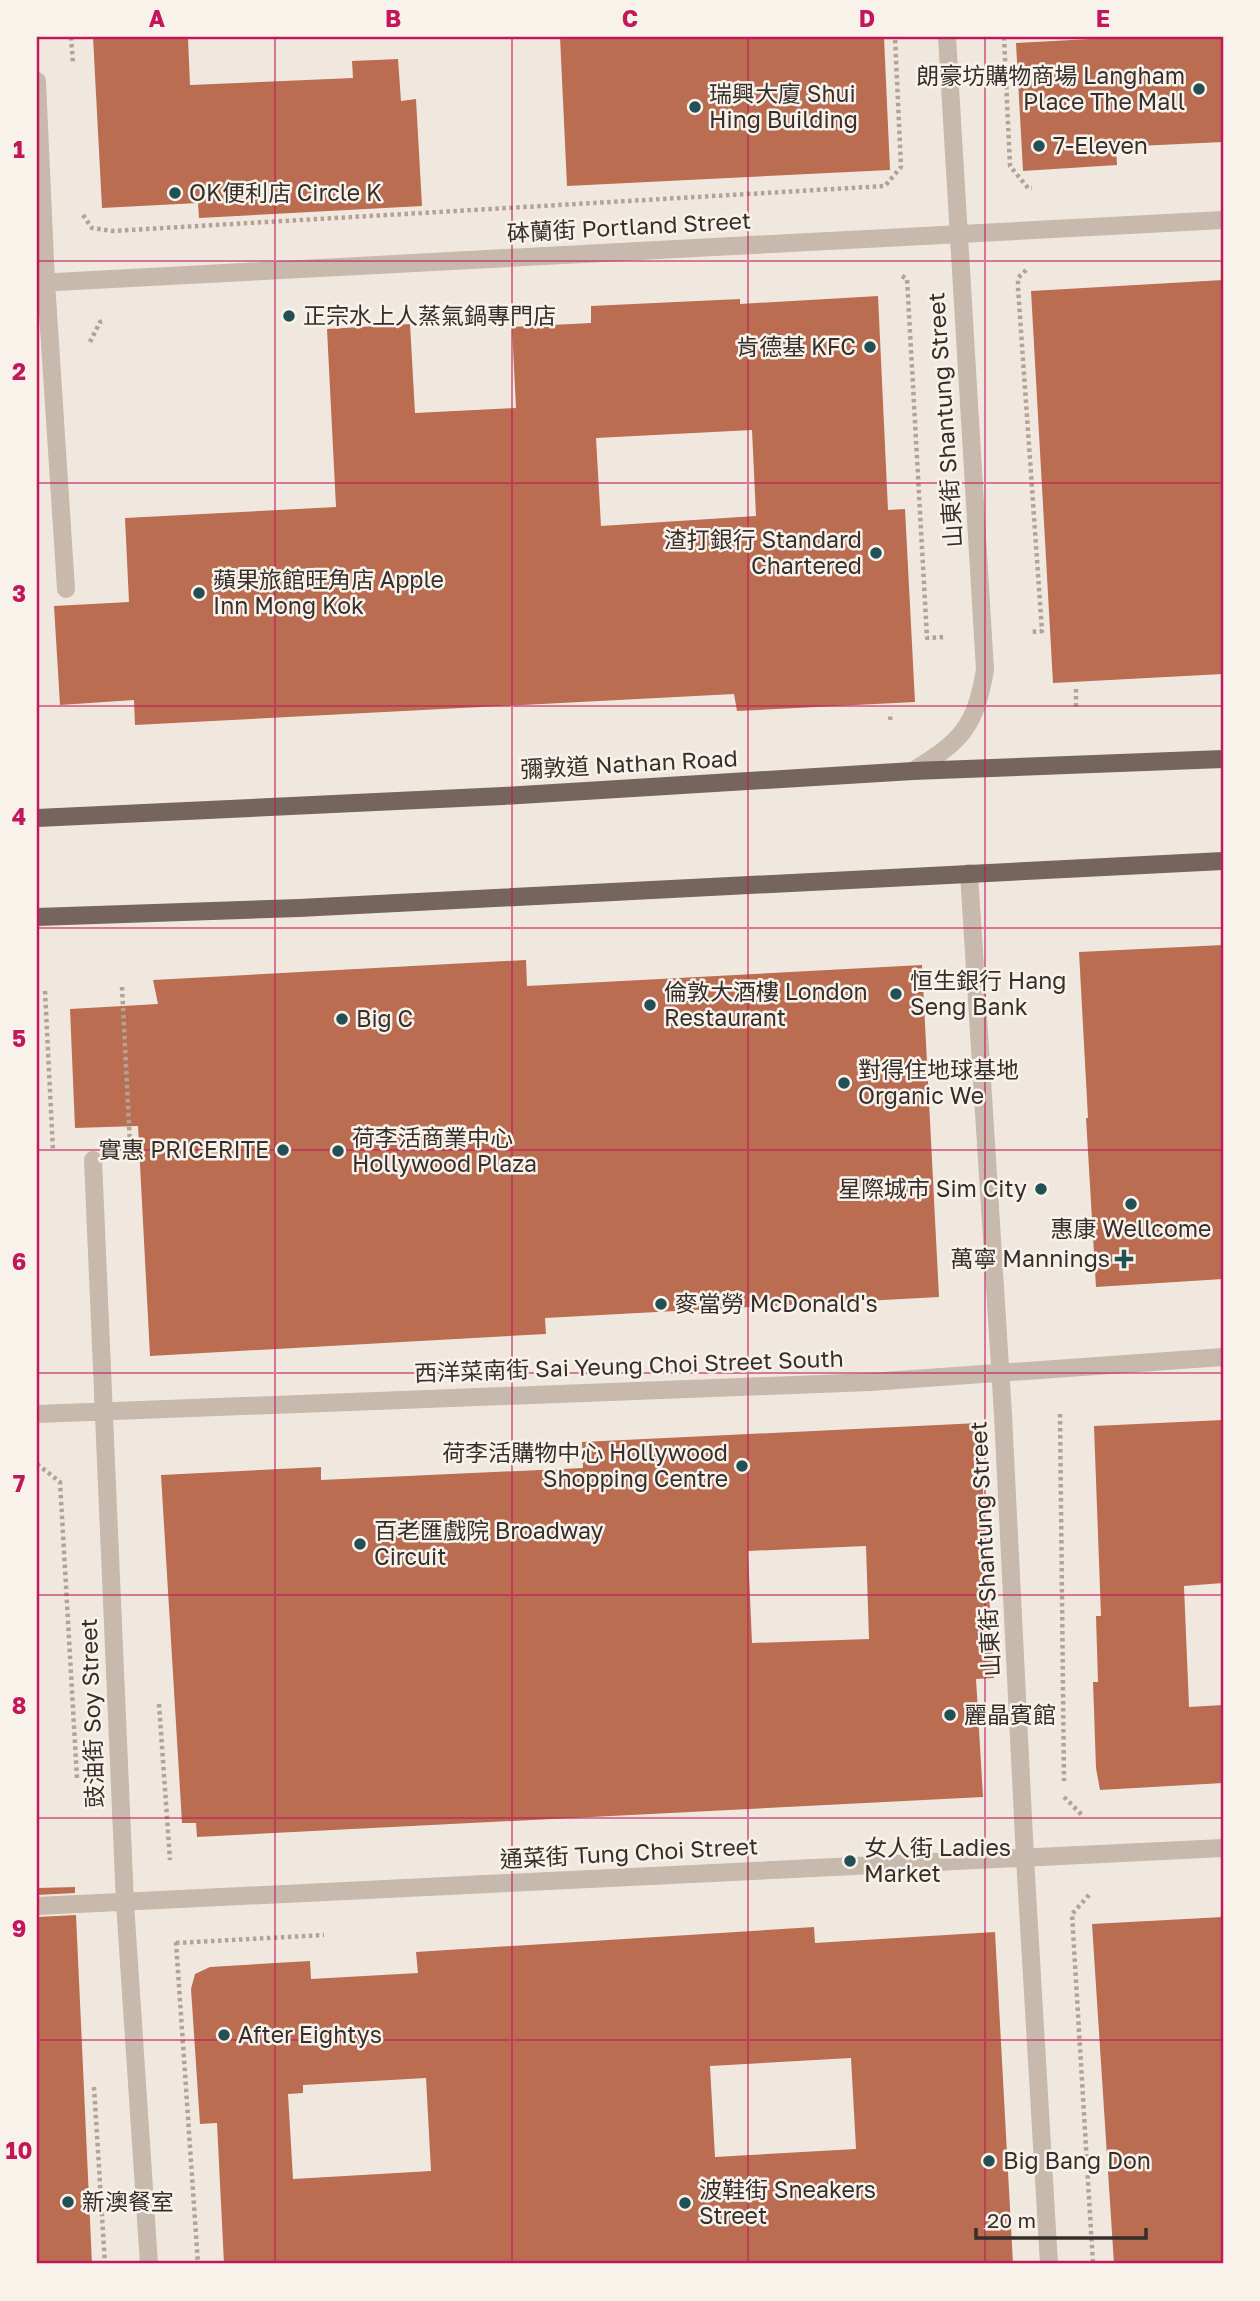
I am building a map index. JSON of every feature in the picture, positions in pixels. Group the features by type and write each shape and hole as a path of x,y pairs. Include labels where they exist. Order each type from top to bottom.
{"main road":[{"name":"彌敦道 Nathan Road","path":"37,818 503,796 913,771 1223,760"},
{"path":"37,917 285,909 1223,861"}],"street":[{"name":"山東街 Shantung Street","path":"913,771 945,751 965,730 979,702 985,670 947,37"},
{"path":"37,81 41,282 66,589"},
{"name":"砵蘭街 Portland Street","path":"41,282 1223,220"},
{"name":"山東街 Shantung Street","path":"969,873 1000,1373 1024,1858 1049,2264"},
{"name":"豉油街 Soy Street","path":"93,1160 125,1903 149,2264"},
{"name":"西洋菜南街 Sai Yeung Choi Street South","path":"37,1414 870,1382 1223,1357"},
{"name":"通菜街 Tung Choi Street","path":"37,1906 1223,1848"}],"path":[{"path":"71,37 73,76"},
{"path":"78,207 92,228 112,231 884,186 901,167 895,37"},
{"path":"1004,37 1010,166 1028,188 1035,188"},
{"path":"1029,632 1042,631 1018,288 1018,278 1030,265"},
{"path":"899,274 907,279 927,638 953,636"},
{"path":"90,343 100,322 110,318"},
{"path":"1076,689 1076,707"},
{"path":"890,720 891,713"},
{"path":"122,987 130,1158"},
{"path":"45,991 54,1161"},
{"path":"1060,1414 1064,1799 1089,1822"},
{"path":"1090,1894 1072,1914 1093,2264"}],"building":[{"path":"93,37 188,37 190,85 353,78 352,61 398,59 401,101 416,99 422,206 199,218 198,203 102,208"},
{"path":"560,37 884,37 890,170 567,186"},
{"path":"1128,37 1223,37 1223,142 1116,147 1117,165 1023,171 1016,43"},
{"path":"1223,280 1223,674 1053,683 1031,291"},
{"path":"878,296 888,510 905,509 915,702 737,711 734,694 135,725 134,700 60,705 54,606 129,602 125,518 336,507 327,329 410,324 415,413 516,408 512,327 591,323 591,306 740,299 740,304","holes":["752,430 756,516 601,526 596,438"]},
{"path":"1223,945 1223,1279 1096,1287 1079,952"},
{"path":"526,960 527,986 922,965 939,1297 545,1318 546,1334 150,1356 138,1126 75,1128 70,1009 158,1004 153,980"},
{"path":"1223,1420 1223,1583 1184,1586 1189,1707 1223,1705 1223,1783 1100,1790 1096,1768 1093,1682 1098,1682 1096,1616 1101,1616 1094,1426"},
{"path":"979,1423 994,1678 976,1679 983,1797 197,1837 196,1823 182,1823 161,1475 321,1467 321,1480 583,1468 582,1442","holes":["866,1546 869,1639 752,1643 748,1551"]},
{"path":"75,1887 75,1893 37,1895 37,1888"},
{"path":"76,1915 92,2264 37,2264 37,1917"},
{"path":"1223,1917 1223,2264 1114,2264 1092,1924"},
{"path":"814,1927 815,1943 995,1932 1013,2264 224,2264 217,2123 200,2124 191,1989 195,1974 210,1967 310,1961 311,1979 418,1973 416,1952","holes":["851,2058 856,2149 715,2157 710,2066","426,2078 431,2171 293,2179 288,2094 303,2093 303,2085"]}],"place":[{"name":"朗豪坊購物商場 Langham Place The Mall","path":"1199,89"},
{"name":"瑞興大廈 Shui Hing Building","path":"695,107"},
{"name":"7-Eleven","path":"1039,146"},
{"name":"OK便利店 Circle K","path":"175,193"},
{"name":"正宗水上人蒸氣鍋專門店","path":"289,316"},
{"name":"肯德基 KFC","path":"870,347"},
{"name":"渣打銀行 Standard Chartered","path":"876,553"},
{"name":"蘋果旅館旺角店 Apple Inn Mong Kok","path":"199,593"},
{"name":"恒生銀行 Hang Seng Bank","path":"896,994"},
{"name":"倫敦大酒樓 London Restaurant","path":"650,1005"},
{"name":"Big C","path":"342,1019"},
{"name":"對得住地球基地 Organic We","path":"844,1083"},
{"name":"實惠 PRICERITE","path":"283,1150"},
{"name":"荷李活商業中心 Hollywood Plaza","path":"338,1151"},
{"name":"星際城市 Sim City","path":"1041,1189"},
{"name":"惠康 Wellcome","path":"1131,1204"},
{"name":"萬寧 Mannings","path":"1124,1259"},
{"name":"麥當勞 McDonald's","path":"661,1304"},
{"name":"荷李活購物中心 Hollywood Shopping Centre","path":"742,1466"},
{"name":"百老匯戲院 Broadway Circuit","path":"360,1544"},
{"name":"麗晶賓館","path":"950,1715"},
{"name":"女人街 Ladies Market","path":"850,1861"},
{"name":"After Eightys","path":"224,2035"},
{"name":"Big Bang Don","path":"989,2161"},
{"name":"新澳餐室","path":"68,2202"},
{"name":"波鞋街 Sneakers Street","path":"685,2203"}]}
